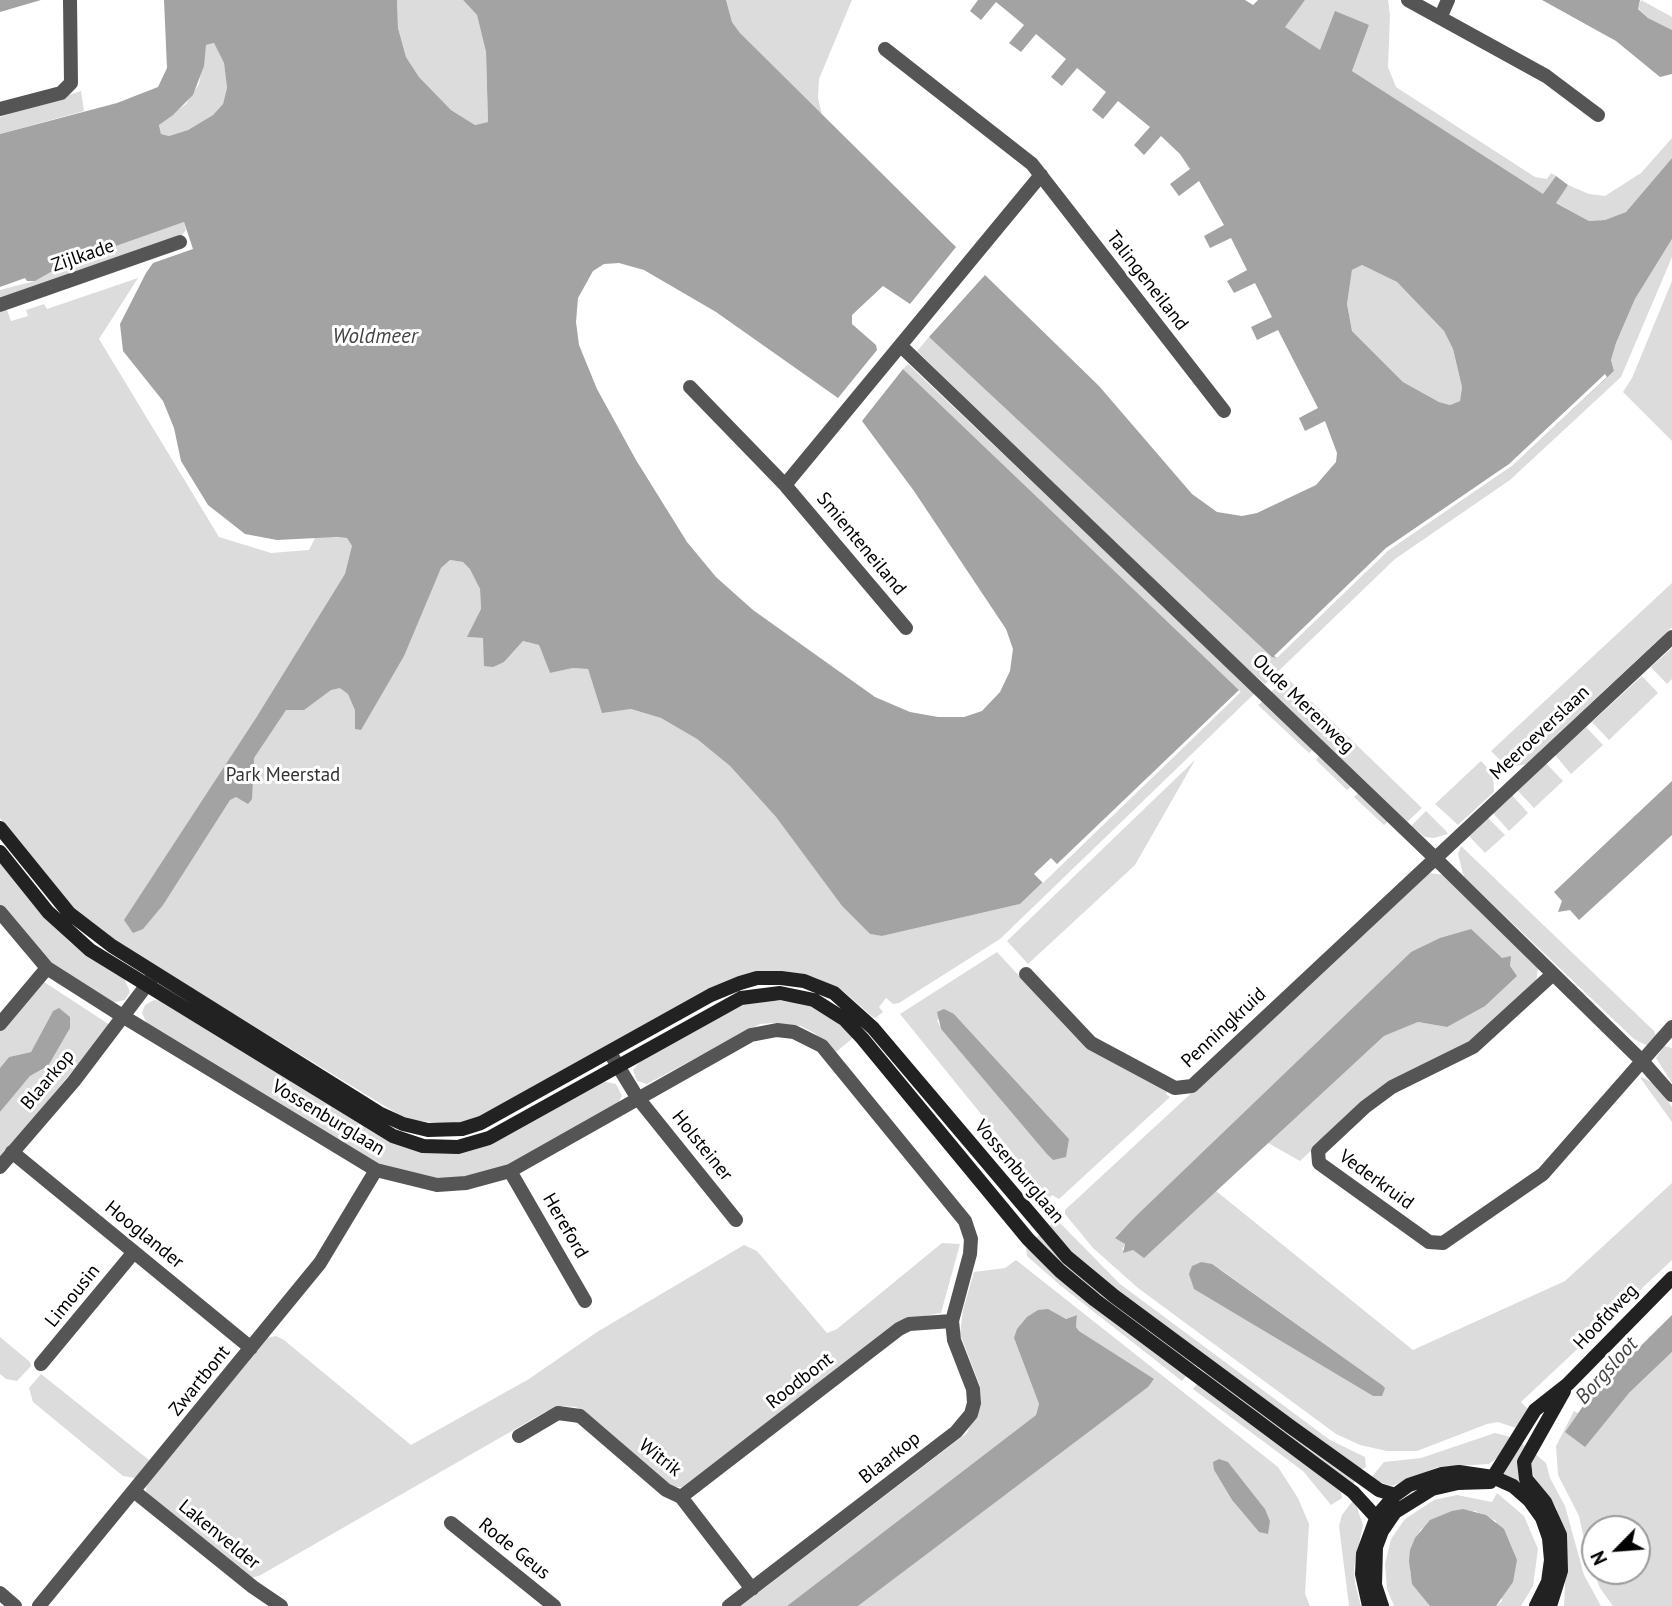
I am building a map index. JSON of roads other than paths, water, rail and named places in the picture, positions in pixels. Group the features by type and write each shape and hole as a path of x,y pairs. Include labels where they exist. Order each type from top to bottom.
{"street":[{"path":"0,109 61,93 71,83 70,0"},
{"path":"1408,0 1546,76 1598,115"},
{"path":"1441,16 1448,0"},
{"name":"Talingeneiland","path":"885,49 1032,164 1224,411"},
{"path":"785,485 902,347 1041,174"},
{"name":"Zijlkade","path":"0,305 180,242"},
{"name":"Oude Merenweg","path":"902,347 1436,858 1642,1061 1672,1095"},
{"name":"Smienteneiland","path":"690,387 785,485 906,628"},
{"name":"Meeroeverslaan","path":"1436,858 1672,637"},
{"name":"Vossenburglaan","path":"0,828 69,913 112,946 379,1113 403,1124 428,1130 462,1129 481,1123 729,1003 753,995 780,993 814,1000 862,1038 1028,1239 1069,1279 1353,1492 1381,1521"},
{"name":"Vossenburglaan","path":"0,852 62,927 90,950 393,1136 423,1146 458,1147 489,1138 614,1060 711,995 740,982 781,978 804,981 834,993 873,1028 1034,1222 1067,1257 1114,1296 1291,1427 1379,1490 1395,1495"},
{"name":"Penningkruid","path":"1026,974 1091,1043 1183,1089 1192,1086 1436,858"},
{"name":"Vossenburglaan","path":"0,912 47,968 124,1017 376,1170 437,1185 466,1183 510,1171 751,1035 777,1030 810,1038 835,1061 965,1222 971,1239 960,1292"},
{"path":"0,1024 47,968"},
{"path":"124,1017 156,972"},
{"name":"Vederkruid","path":"1553,974 1473,1047 1392,1087 1366,1107 1318,1151 1319,1163 1429,1242 1443,1243 1543,1174 1642,1061"},
{"name":"Blaarkop","path":"0,1167 124,1017"},
{"path":"1642,1061 1668,1031"},
{"path":"614,1060 637,1097"},
{"name":"Holsteiner","path":"637,1097 736,1220"},
{"name":"Hooglander","path":"12,1152 251,1348"},
{"name":"Zwartbont","path":"39,1606 320,1263 376,1170"},
{"name":"Hereford","path":"510,1171 585,1301"},
{"name":"Limousin","path":"41,1364 134,1252"},
{"name":"Hoofdweg","path":"1493,1477 1535,1410 1568,1384 1672,1278"},
{"name":"Blaarkop","path":"729,1606 956,1432 971,1414 973,1389 954,1340 952,1321 960,1292"},
{"name":"Roodbont","path":"681,1497 899,1329 909,1324 952,1321"},
{"name":"Hoofdweg","path":"1542,1605 1558,1588 1561,1571 1560,1535 1554,1518 1526,1479 1524,1462 1532,1443 1568,1384"},
{"name":"Witrik","path":"519,1436 558,1413 570,1412 580,1416 666,1490 681,1497 752,1589"},
{"path":"1369,1606 1362,1574 1363,1554 1395,1495 1409,1485 1442,1474 1467,1472 1493,1477 1513,1486 1529,1500 1542,1518 1549,1538 1551,1560 1542,1605"},
{"path":"1382,1606 1375,1585 1374,1564 1381,1521 1432,1489 1458,1483 1485,1484 1493,1477"},
{"name":"Lakenvelder","path":"135,1492 253,1587 281,1606"},
{"name":"Rode Geus","path":"451,1523 554,1606"},
{"path":"0,1594 15,1606"}],"water":[{"path":"0,0 41,0 0,12"},
{"name":"Woldmeer","path":"164,0 397,0 398,28 406,57 419,77 451,110 475,125 488,122 486,52 477,15 463,0 726,0 732,22 740,33 956,247 910,304 883,286 852,315 852,324 876,345 877,350 838,398 716,312 644,270 619,263 604,264 593,271 578,298 576,322 579,345 597,389 636,460 687,542 716,577 753,610 875,697 910,712 938,717 964,717 982,711 1000,692 1010,671 1013,649 1006,629 914,491 862,421 903,369 1241,692 1020,904 882,936 870,934 842,906 776,817 730,766 697,739 661,718 631,709 602,713 588,669 573,668 550,673 539,645 523,641 504,662 493,667 484,666 483,638 467,637 481,609 480,589 470,569 463,562 450,560 441,568 404,656 361,730 355,729 355,710 348,694 340,688 331,690 304,710 286,710 254,758 252,799 248,804 236,797 230,800 163,905 143,929 133,933 124,920 256,718 345,574 352,546 347,538 277,540 245,534 208,505 181,461 174,428 163,401 123,351 120,324 146,273 153,263 193,249 184,222 65,264 35,281 27,281 25,278 0,287 0,134 117,103 158,87 167,68","holes":["214,43 224,63 227,88 223,104 213,115 188,130 169,136 161,134 159,125 193,95 204,66 206,45"]},
{"path":"978,0 1245,0 1253,5 1258,0 1305,0 1285,27 1320,50 1335,11 1369,25 1352,71 1543,194 1556,176 1568,185 1556,203 1589,221 1605,220 1626,212 1672,158 1672,239 1635,299 1611,360 1614,371 1512,466 1388,551 1277,658 1272,657 929,337 985,275 1099,386 1192,494 1217,512 1242,516 1257,513 1316,485 1336,462 1337,453 1325,421 1305,431 1299,418 1318,408 1278,330 1257,340 1251,327 1272,317 1255,283 1234,293 1227,281 1247,270 1231,238 1210,248 1204,236 1224,225 1199,181 1179,196 1170,184 1190,169 1180,154 1161,136 1144,155 1134,145 1150,127 1118,101 1103,119 1092,110 1106,92 1077,68 1062,86 1051,77 1066,59 1036,34 1021,52 1009,43 1024,25 996,2 981,20 970,11","holes":["1362,265 1397,282 1444,331 1453,349 1462,387 1460,401 1450,405 1439,402 1403,382 1352,331 1347,304 1352,270"]},
{"path":"1542,0 1640,0 1638,9 1648,18 1672,30 1672,74 1660,77 1616,41"},
{"path":"1672,781 1672,835 1579,920 1570,910 1558,912 1562,901 1554,892"},
{"path":"1471,929 1502,958 1511,956 1510,966 1517,976 1485,1006 1447,1027 1418,1022 1384,1036 1144,1258 1133,1250 1123,1253 1125,1244 1115,1238 1135,1217 1411,952 1440,938"},
{"path":"59,1008 70,1017 70,1028 48,1066 30,1076 0,1112 0,1068 9,1057 31,1052 53,1011"},
{"path":"944,1009 954,1014 1069,1139 1066,1157 1053,1160 1046,1153 941,1029 937,1012"},
{"path":"1201,1262 1212,1264 1382,1385 1385,1388 1382,1396 1373,1396 1194,1289 1189,1274 1192,1266"},
{"path":"1048,1309 1066,1319 1077,1315 1076,1327 1079,1331 1154,1379 1148,1387 858,1606 787,1606 1036,1415 1039,1404 1014,1338 1017,1329 1027,1317 1038,1310"},
{"path":"1672,1315 1672,1352 1629,1393 1585,1447 1565,1432 1590,1396"},
{"path":"1219,1459 1228,1462 1265,1509 1270,1521 1268,1534 1259,1532 1232,1500 1214,1470 1213,1462"},
{"path":"1463,1509 1486,1515 1504,1529 1517,1560 1513,1582 1496,1606 1430,1606 1412,1584 1410,1550 1415,1538 1430,1520"}],"park label":[{"name":"Park Meerstad","path":"283,776"}],"water label":[{"name":"Borgsloot","path":"1607,1371"}]}
